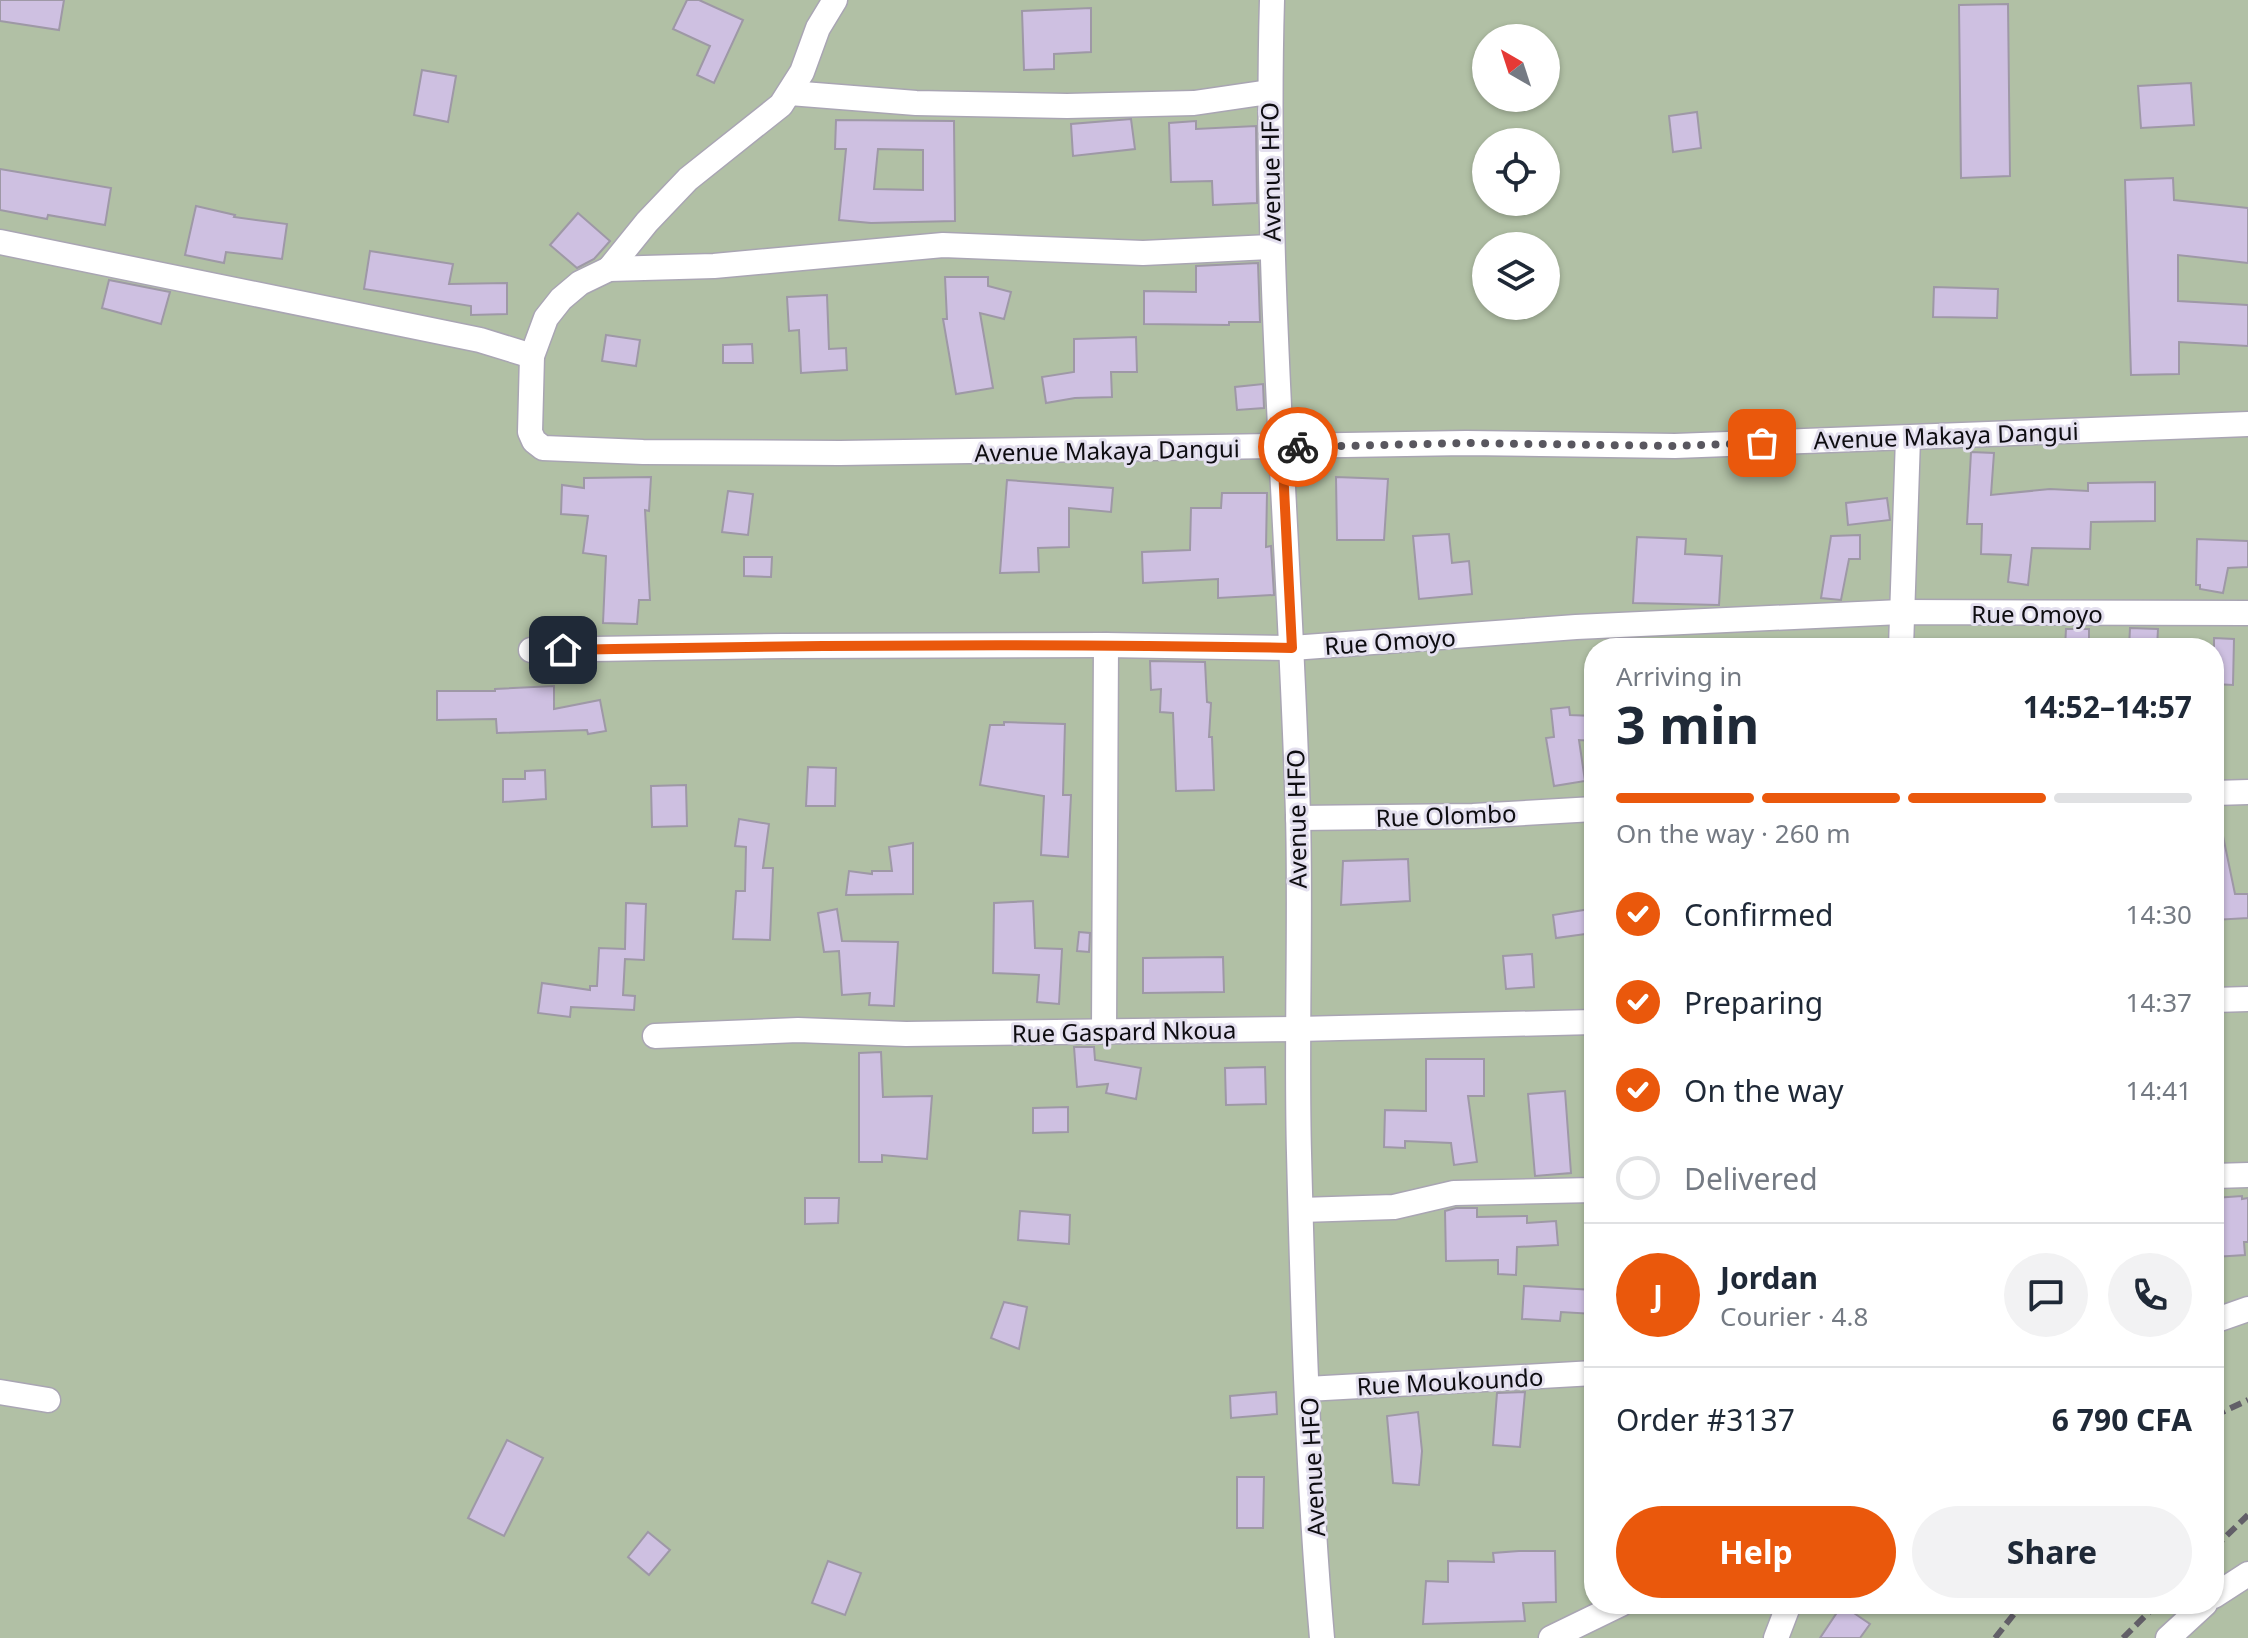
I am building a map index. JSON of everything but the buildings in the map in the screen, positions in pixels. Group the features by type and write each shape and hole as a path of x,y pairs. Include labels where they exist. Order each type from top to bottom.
{"street":[{"path":"609,269 647,222 688,179 781,105 802,72 818,28 835,0"},
{"name":"Avenue HFO","path":"1272,0 1270,247 1292,648 1298,818 1301,1210 1307,1389 1322,1638"},
{"path":"790,93 916,103 1067,106 1194,103 1269,92"},
{"path":"0,242 480,340 532,356 546,318 561,299 580,283 609,269 714,266 943,245 1143,253 1270,247"},
{"name":"Avenue Makaya Dangui","path":"532,356 530,432 534,441 543,448 643,452 840,453 1466,443 1675,446 2248,424"},
{"path":"1901,638 1908,438"},
{"name":"Rue Omoyo","path":"531,650 1106,645 1292,648 1576,627 1901,612 2248,613"},
{"path":"1104,1031 1106,645"},
{"path":"2224,793 2248,792"},
{"name":"Rue Olombo","path":"1298,818 1473,816 1584,810"},
{"path":"2224,1000 2248,999"},
{"name":"Rue Gaspard Nkoua","path":"655,1036 798,1030 906,1034 1584,1022"},
{"path":"2224,1176 2248,1175"},
{"path":"1301,1210 1394,1207 1454,1193 1584,1190"},
{"path":"2224,1317 2248,1309"},
{"name":"Rue Moukoundo","path":"1307,1389 1584,1374"},
{"path":"0,1392 48,1400"},
{"path":"2224,1590 2248,1574"},
{"path":"1551,1638 1580,1632 1606,1614"},
{"path":"1776,1638 1785,1614"},
{"path":"2168,1638 2194,1614"}],"green space":[{"path":"0,0 2248,0 2248,1638 0,1638"}],"railway":[{"path":"2224,1411 2248,1400"},
{"path":"2224,1538 2248,1515"},
{"path":"1995,1638 2014,1614"},
{"path":"2123,1638 2147,1614"}],"way so far":[{"path":"1298,447 1466,443 1675,446 1762,443"}],"route":[{"path":"563,650 1106,645 1292,648 1282,448 1298,447"}]}
